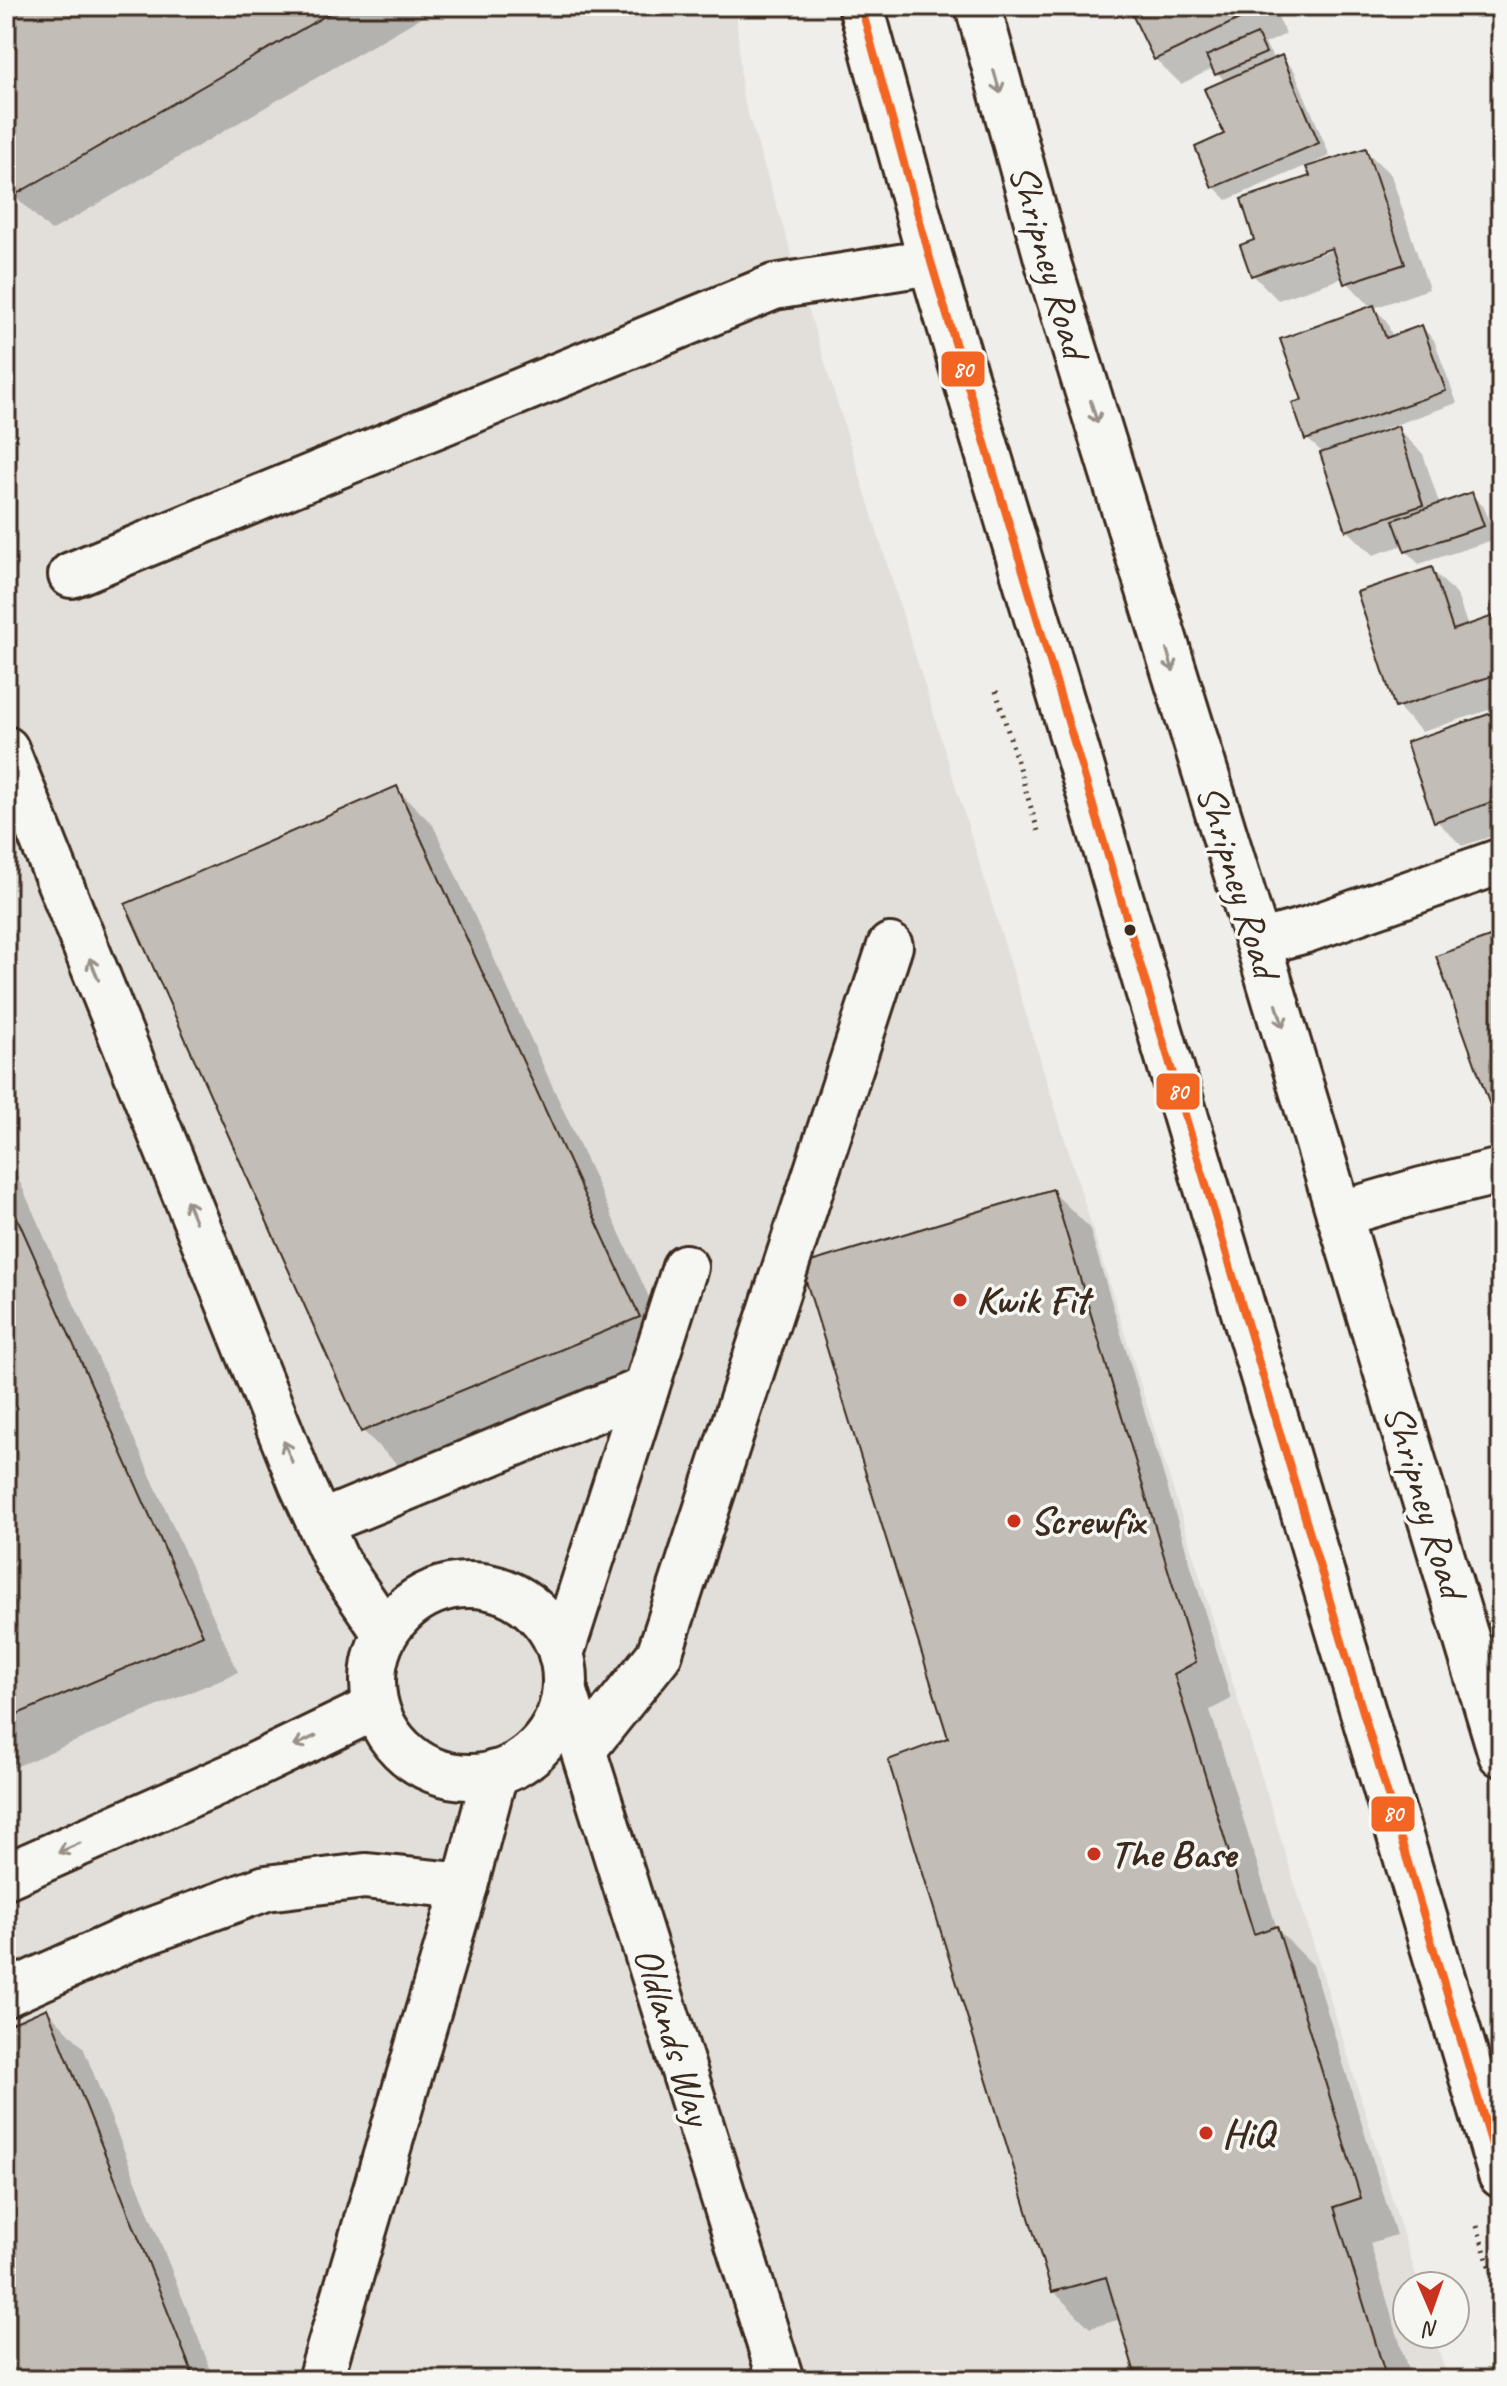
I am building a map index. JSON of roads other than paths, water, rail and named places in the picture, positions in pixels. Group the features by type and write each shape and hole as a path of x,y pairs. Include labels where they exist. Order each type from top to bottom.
{"main road":[{"path":"861,6 931,262 1501,2175"},
{"name":"Shripney Road","path":"978,6 1049,266 1258,943 1501,1754"},
{"path":"71,575 774,287 931,262"},
{"path":"6,749 296,1470 337,1562 385,1633"},
{"path":"1258,943 1306,930 1501,861"},
{"path":"584,1749 659,1655 890,946"},
{"path":"1339,1214 1457,1180 1501,1171"},
{"path":"563,1673 685,1267"},
{"path":"321,1523 646,1389"},
{"name":"Oldlands Way","path":"563,1673 558,1719 542,1743 521,1762 495,1773 465,1776 435,1771 409,1756 389,1734 376,1707 372,1681 375,1657 385,1633 405,1609 432,1592 463,1584 496,1588 525,1602 548,1625 563,1673 584,1749 781,2380"},
{"path":"6,1876 239,1773 376,1707"},
{"path":"320,2380 465,1886 495,1773"},
{"path":"6,1994 130,1938 266,1888 365,1876 465,1886"}],"place":[{"name":"Kwik Fit","path":"960,1300"},
{"name":"Screwfix","path":"1014,1521"},
{"name":"The Base","path":"1094,1854"},
{"name":"HiQ","path":"1206,2133"}]}
